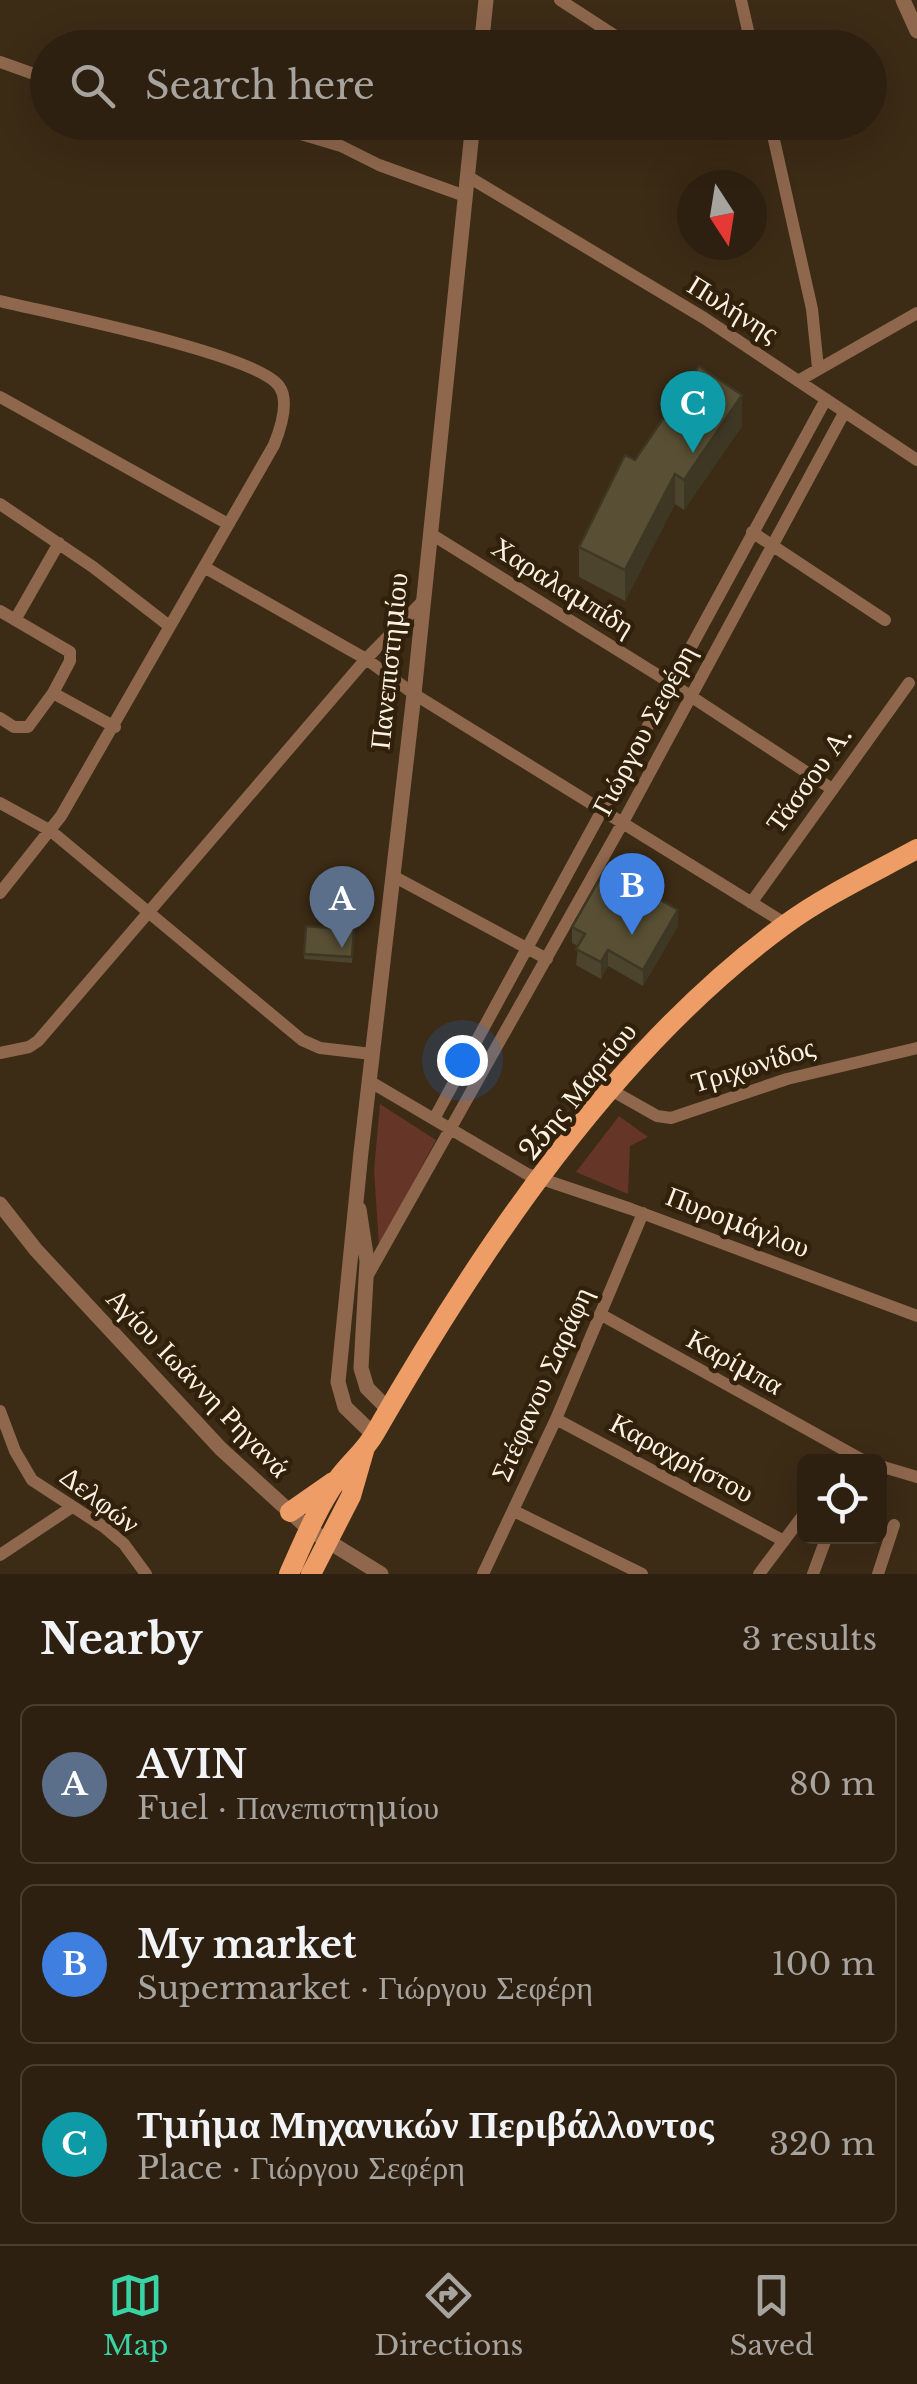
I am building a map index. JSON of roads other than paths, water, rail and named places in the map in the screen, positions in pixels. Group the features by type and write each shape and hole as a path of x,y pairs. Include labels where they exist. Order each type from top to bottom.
{"main road":[{"name":"25ης Μαρτίου","path":"369,1442 459,1290 611,1090 671,1022 786,924 917,849"},
{"path":"290,1512 339,1478 369,1442"},
{"path":"290,1574 351,1496 369,1442"},
{"path":"312,1574 319,1535 339,1478"}],"street":[{"path":"483,30 486,0"},
{"path":"560,0 606,30"},
{"path":"741,0 748,30"},
{"path":"903,0 917,31"},
{"path":"0,62 30,73"},
{"path":"321,140 464,196"},
{"name":"Πανεπιστημίου","path":"369,1442 345,1407 338,1382 349,1251 358,1205 471,140"},
{"path":"774,140 812,309 818,368"},
{"name":"Πυλήνης","path":"467,176 704,318 917,460"},
{"path":"0,301 192,347 256,371 277,383 283,398 279,432 114,727 50,830 0,893"},
{"path":"798,381 917,313"},
{"path":"0,396 228,524"},
{"name":"Γιώργου Σεφέρη","path":"434,1119 826,400"},
{"name":"Γιώργου Σεφέρη","path":"367,1277 622,824 844,413"},
{"path":"0,504 59,543 168,626"},
{"path":"752,532 886,620"},
{"name":"Χαραλαμπίδη","path":"431,534 690,695 832,790"},
{"path":"15,620 59,543"},
{"path":"204,567 366,659 414,694 786,924"},
{"path":"0,1053 29,1047 38,1041 366,659 422,602"},
{"path":"0,612 70,652 70,661 53,692 28,727 18,728 0,718"},
{"name":"Τάσσου Α.","path":"751,903 909,683"},
{"path":"53,692 114,727"},
{"path":"0,803 50,830 302,1040 320,1048 372,1054"},
{"path":"393,876 547,959"},
{"name":"Τριχωνίδος","path":"611,1090 656,1116 671,1118 787,1079 917,1048"},
{"name":"Πυρομάγλου","path":"369,1081 540,1180 643,1213 917,1316"},
{"name":"Αγίου Ιωάννη Ρηγανά","path":"0,1204 36,1250 197,1423 290,1512 381,1574"},
{"name":"Πανεπιστημίου","path":"358,1205 366,1241 367,1277 361,1368 366,1388 388,1409"},
{"name":"Στέφανου Σαράφη","path":"483,1574 556,1420 643,1213"},
{"name":"Καρίμπα","path":"600,1314 838,1454"},
{"name":"Δελφών","path":"0,1411 26,1473 104,1527 124,1544 146,1574"},
{"name":"Καραχρήστου","path":"556,1420 784,1541"},
{"path":"887,1468 917,1477"},
{"path":"0,1555 72,1507"},
{"path":"514,1510 642,1574"},
{"path":"759,1574 797,1523"},
{"path":"878,1574 894,1526"},
{"path":"813,1574 824,1544"}],"place":[{"name":"Τμήμα Μηχανικών Περιβάλλοντος","path":"693,453"},
{"name":"My market","path":"632,935"},
{"name":"AVIN","path":"342,948"}]}
